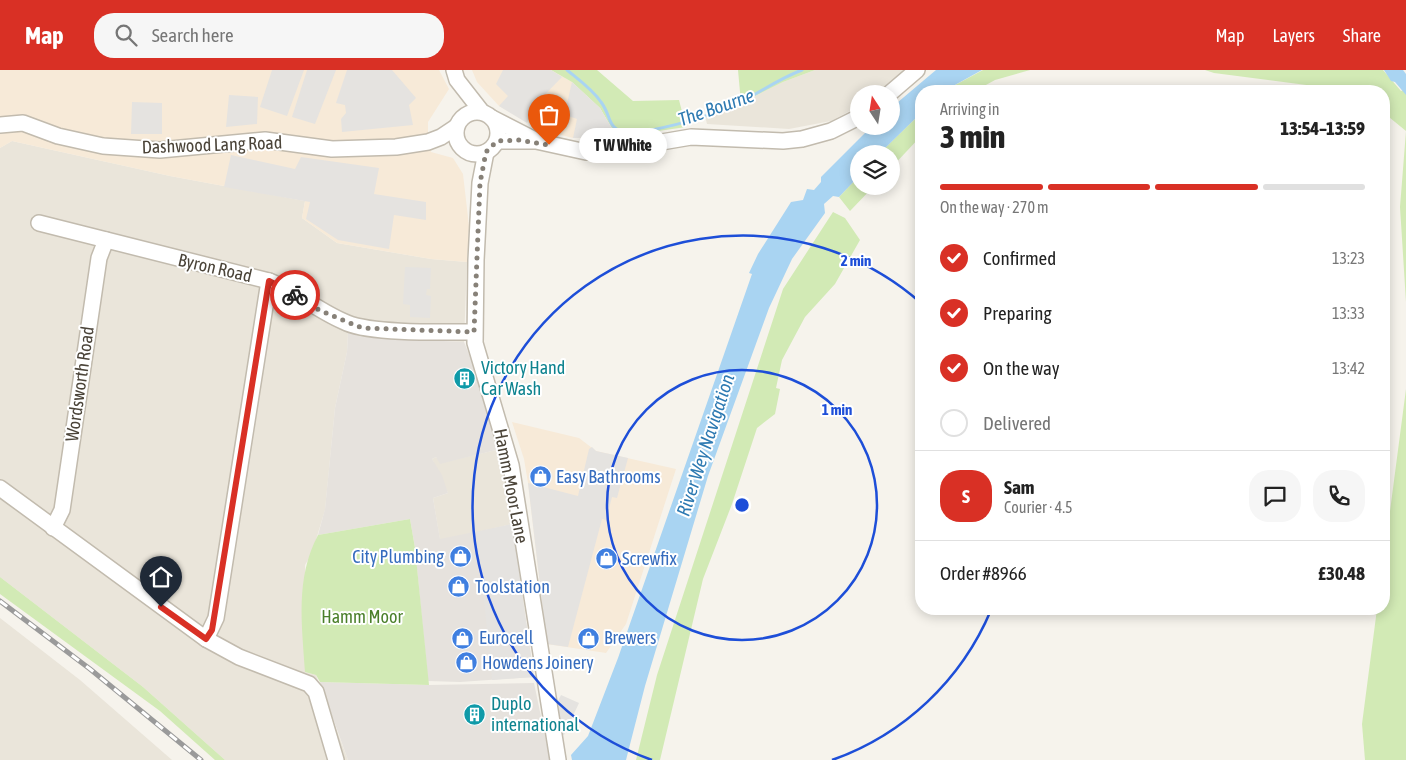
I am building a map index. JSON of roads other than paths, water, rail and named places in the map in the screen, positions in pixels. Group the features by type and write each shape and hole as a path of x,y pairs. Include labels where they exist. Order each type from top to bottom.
{"street":[{"path":"900,85 917,70"},
{"path":"456,75 498,128 497,141 486,152 478,154 464,149 456,137 458,124 456,75"},
{"path":"458,124 468,114 487,115 536,141"},
{"path":"497,141 536,141 586,152 603,152 691,137 783,141 802,139 831,131 850,122"},
{"name":"Dashwood Lang Road","path":"0,125 23,123 58,136 103,146 160,150 265,140 353,150 396,147 428,142 441,137 458,124"},
{"name":"Dashwood Lang Road","path":"428,142 464,149"},
{"name":"Hamm Moor Lane","path":"464,149 480,183"},
{"name":"Hamm Moor Lane","path":"486,152 480,183 474,332 480,361 511,465 558,760"},
{"name":"Byron Road","path":"39,223 269,281 283,287 319,310 362,328 474,332"},
{"name":"Wordsworth Road","path":"53,528 62,510 99,258 106,240"},
{"path":"206,639 216,618 269,281"},
{"path":"0,488 206,639 239,657 309,684 316,692 336,760"}],"water":[{"name":"River Wey Navigation","path":"936,70 982,70 955,85 918,85"},
{"path":"1384,70 1403,70 1406,74 1406,95 1395,82 1391,81"},
{"name":"River Wey Navigation","path":"915,88 915,119 900,134 900,100"},
{"name":"River Wey Navigation","path":"863,135 898,135 888,145 853,145"},
{"name":"River Wey Navigation","path":"850,148 850,185 839,197 833,196 824,204 825,213 792,259 769,308 708,476 645,686 626,760 572,760 571,755 588,736 618,658 752,274 749,273 758,254 791,202 803,200 807,189 814,190 821,182 821,177"}],"waterway":[{"name":"The Bourne","path":"567,70 597,97 605,108 613,126 622,132 630,134 714,113 740,102 802,70"}],"railway":[{"path":"0,601 90,669 201,760"}],"place":[{"name":"T W White","path":"549,145"},
{"name":"Victory Hand Car Wash","path":"465,378"},
{"name":"Easy Bathrooms","path":"540,477"},
{"name":"City Plumbing","path":"460,557"},
{"name":"Screwfix","path":"606,559"},
{"name":"Toolstation","path":"459,587"},
{"name":"Eurocell","path":"463,638"},
{"name":"Brewers","path":"588,638"},
{"name":"Howdens Joinery","path":"466,663"},
{"name":"Duplo international","path":"475,714"}],"park label":[{"name":"Hamm Moor","path":"362,617"}]}
